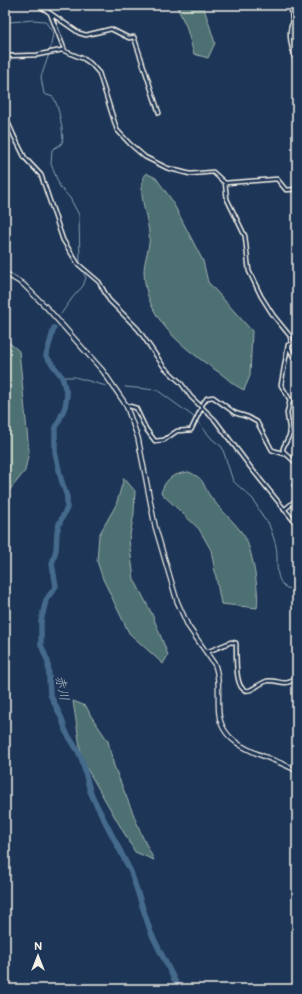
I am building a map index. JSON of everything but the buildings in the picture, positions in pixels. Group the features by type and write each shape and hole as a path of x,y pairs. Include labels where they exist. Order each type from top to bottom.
{"street":[{"path":"38,5 79,33 86,35 111,29 129,38 134,37 159,112"},
{"path":"291,5 292,19 296,21 291,27 291,40 297,67"},
{"path":"50,13 65,51"},
{"path":"5,56 65,51 84,59 97,69 102,79 117,130 145,156 157,164 184,172 199,174 213,172 225,183 277,179 286,190 297,189"},
{"path":"5,105 8,120 14,136 25,158 41,175 63,240 80,266 103,288 111,302 138,329 164,367 181,383 191,397 215,420 297,525"},
{"path":"225,183 224,185 227,199 245,236 248,271 273,316 290,336 289,348 297,364"},
{"path":"5,273 23,284 47,308 103,371 126,405 138,438 155,526 176,601 188,626 207,652 218,672 219,714 222,727 229,737 238,744 297,771"},
{"path":"290,343 297,341"},
{"path":"290,343 282,380 282,388 290,400 287,413 290,434 282,448 297,464"},
{"path":"126,405 136,408 146,429 155,441 164,440 177,431 191,430 207,398 213,397 235,413 258,422 272,450 286,454"},
{"path":"297,482 294,485 297,490"},
{"path":"284,510 297,499"},
{"path":"207,652 231,642 236,643 237,676 242,688 245,690 250,690 267,681 282,684 294,680 297,676"}],"green space":[{"path":"176,5 203,5 215,43 208,58 194,54 186,26"},
{"path":"146,173 156,178 171,199 203,261 208,282 252,331 250,376 244,390 204,362 179,342 158,318 151,304 146,289 144,272 149,243 148,225 142,195 143,180"},
{"path":"5,339 19,351 29,451 25,471 5,496"},
{"path":"189,472 201,479 210,496 239,529 246,540 254,570 258,601 257,608 221,604 211,550 199,529 161,493 165,483 171,477"},
{"path":"124,478 135,491 134,514 129,540 134,579 152,614 168,655 163,664 129,633 103,579 97,561 99,535 116,505"},
{"path":"73,701 86,706 108,741 114,766 143,838 154,860 135,852 82,760"}],"waterway":[{"path":"5,18 10,22 33,20 45,21 53,33 50,51"},
{"path":"49,54 41,77 44,94 53,97 55,100 59,112 63,139 62,143 52,150 51,164 60,187 70,198 79,215 80,265"},
{"path":"61,314 83,286 86,278 81,268"},
{"name":"赤川","path":"54,328 46,356 62,377 67,395 65,407 55,430 55,452 67,497 67,508 59,524 56,550 52,564 56,586 46,600 41,621 41,645 48,662 50,694 62,719 66,732 82,760 90,791 95,802 131,872 151,933 179,989"},
{"path":"62,377 75,377 106,386"},
{"path":"125,387 157,390 194,417"},
{"path":"198,422 212,439 222,447 233,481 253,499 264,519 268,522 277,551 277,568 279,579 286,588 297,589"}]}
